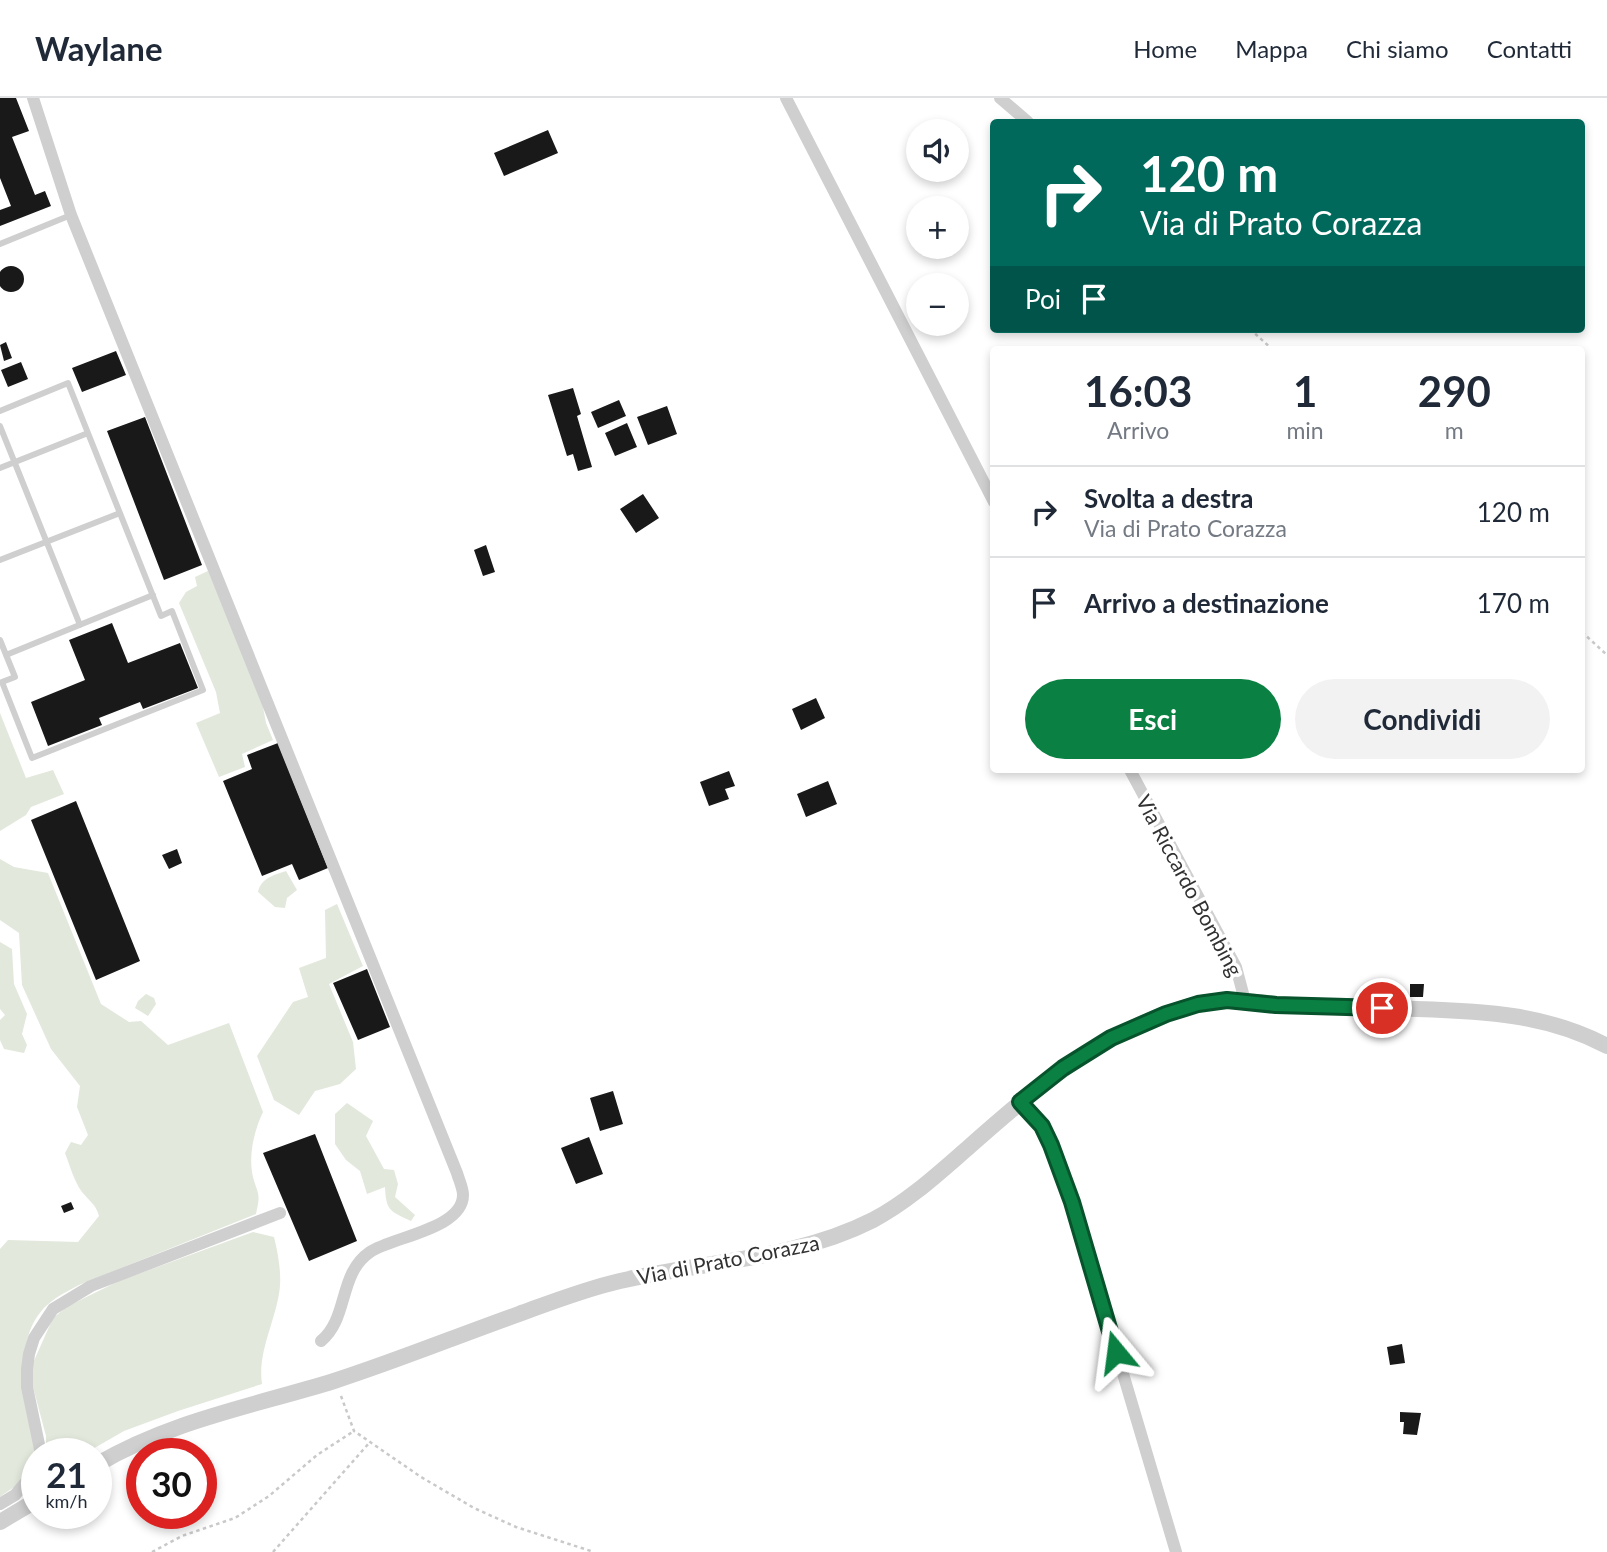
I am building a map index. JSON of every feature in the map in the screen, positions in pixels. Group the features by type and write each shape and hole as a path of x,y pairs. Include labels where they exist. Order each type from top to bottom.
{"street":[{"path":"33,98 72,215 463,1194 460,1206 450,1217 434,1227 370,1252 360,1261 348,1280 337,1322 321,1341"},
{"path":"786,98 990,494"},
{"path":"1000,98 1024,119"},
{"name":"Via Riccardo Bombing","path":"1132,773 1236,967 1245,1001"},
{"name":"Via di Prato Corazza","path":"112,1456 172,1428 334,1381 598,1287 634,1278 788,1251 843,1234 883,1215 911,1196 1063,1068 1127,1030 1198,1004 1227,1000 1276,1005 1512,1014 1568,1028 1607,1046"},
{"path":"1020,1102 1042,1126 1072,1202 1176,1552"},
{"path":"38,1438 27,1387 27,1369 34,1338 53,1308 92,1286 280,1213"},
{"path":"0,1504 21,1488"},
{"path":"0,1522 21,1510"}],"lane":[{"path":"0,244 72,215"},
{"path":"0,411 68,383 161,616 172,611 203,690 32,758 2,682 15,677 0,640"},
{"path":"0,426 79,625"},
{"path":"0,468 88,433"},
{"path":"0,560 120,513"},
{"path":"6,655 153,595"}],"path":[{"path":"1254,333 1269,346"},
{"path":"1585,635 1607,655"},
{"path":"334,1381 354,1431 421,1477 474,1508 516,1527 594,1552"},
{"path":"152,1552 182,1536 235,1518 269,1496 317,1455 354,1431"},
{"path":"273,1552 370,1442"}],"shaded area":[{"path":"208,571 261,696 266,723 273,740 242,754 245,767 219,777 196,723 220,713 216,692 179,603 186,592 197,586 195,577"},
{"path":"0,713 26,778 53,770 64,794 31,807 26,815 0,831"},
{"path":"0,859 14,867 48,873 101,1004 129,1022 141,1021 168,1045 229,1023 263,1112 252,1152 253,1177 259,1198 256,1214 79,1285 56,1298 42,1311 32,1326 25,1359 35,1438 21,1438 21,1481 0,1497 0,1249 8,1240 78,1242 99,1216 77,1183 65,1153 71,1142 81,1145 88,1135 77,1107 80,1086 51,1049 22,985 19,933 0,920"},
{"path":"286,871 297,890 287,898 285,908 275,907 258,892 265,880"},
{"path":"337,904 363,966 329,984 353,1042 356,1069 340,1084 315,1091 299,1115 274,1100 257,1056 293,1002 308,997 299,968 326,958 325,910"},
{"path":"0,942 12,949 14,984 27,1014 22,1034 27,1045 24,1053 4,1049 0,1040 0,1020 5,1015 0,1009"},
{"path":"146,994 154,998 156,1004 148,1016 135,1008"},
{"path":"347,1103 373,1121 366,1136 384,1169 394,1170 398,1184 395,1197 415,1215 411,1221 388,1206 385,1187 367,1194 360,1171 346,1160 335,1144 335,1114"},
{"path":"253,1232 274,1237 280,1286 262,1359 262,1384 178,1411 112,1438 46,1438 33,1387 33,1363 53,1318 68,1306 119,1281"}],"building":[{"path":"0,98 16,98 29,131 12,137 35,195 45,191 51,206 0,226 0,210 11,206 0,178"},
{"path":"548,130 558,153 504,176 494,153"},
{"path":"6,267 16,267 23,274 23,284 16,291 6,291 -1,284 -1,274"},
{"path":"6,342 12,358 4,361 0,345"},
{"path":"116,351 126,375 82,392 72,368"},
{"path":"21,362 28,379 8,387 1,370"},
{"path":"573,388 581,414 577,416 592,467 578,471 573,454 567,456 548,395"},
{"path":"619,400 626,416 598,428 591,412"},
{"path":"667,406 677,434 648,445 637,417"},
{"path":"145,417 202,565 164,580 107,431"},
{"path":"627,423 637,447 615,456 605,433"},
{"path":"643,494 659,518 636,533 620,509"},
{"path":"486,545 495,572 483,576 474,550"},
{"path":"112,623 128,663 180,643 198,688 143,709 140,702 99,718 102,725 48,746 31,702 85,680 69,640"},
{"path":"816,698 825,718 801,730 792,709"},
{"path":"278,743 328,868 299,880 292,864 262,876 223,781 252,769 247,755"},
{"path":"729,771 735,786 725,789 729,799 709,806 700,782"},
{"path":"828,781 837,804 806,817 797,794"},
{"path":"76,801 140,961 96,980 31,820"},
{"path":"177,849 182,863 169,869 162,855"},
{"path":"367,969 390,1027 358,1040 333,983"},
{"path":"1410,984 1424,984 1423,997 1410,997"},
{"path":"613,1091 623,1124 600,1131 590,1098"},
{"path":"315,1134 357,1241 309,1261 263,1153"},
{"path":"589,1137 603,1174 576,1184 561,1148"},
{"path":"71,1202 74,1209 64,1213 61,1206"},
{"path":"1402,1344 1405,1363 1390,1365 1387,1347"},
{"path":"1400,1412 1421,1413 1417,1435 1403,1434 1404,1422 1400,1422"}],"route":[{"path":"1116,1352 1072,1202 1051,1145 1042,1126 1020,1102 1063,1068 1111,1038 1166,1014 1198,1004 1227,1000 1276,1005 1382,1008"}]}
